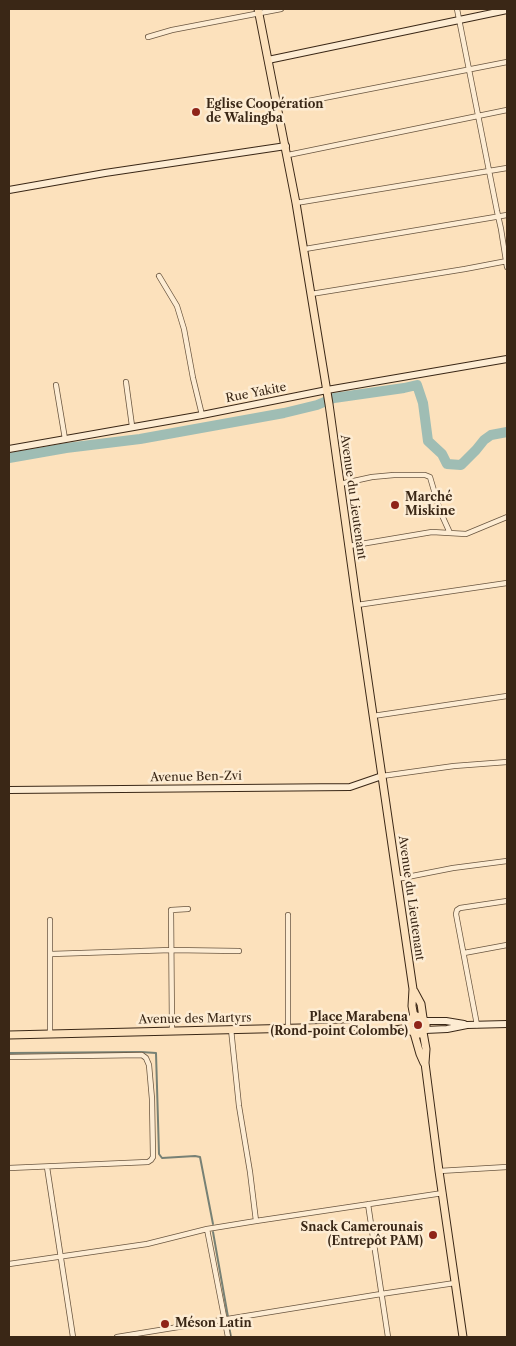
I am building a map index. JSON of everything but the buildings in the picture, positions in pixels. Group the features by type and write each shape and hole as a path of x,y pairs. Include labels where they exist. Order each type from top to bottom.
{"main road":[{"name":"Avenue du Lieutenant","path":"259,11 288,156 329,404 398,879 413,990 412,1018"},
{"name":"Avenue du Lieutenant","path":"413,990 421,1004 424,1019"},
{"path":"424,1063 426,1049 424,1031 426,1024 424,1019 420,1017 412,1018 409,1023 424,1063 464,1337"},
{"name":"Avenue des Martyrs","path":"9,1035 383,1026 412,1018"},
{"name":"Avenue des Martyrs","path":"383,1026 394,1030 412,1032"},
{"path":"412,1032 420,1034 424,1031"}],"street":[{"path":"148,37 259,11 281,9"},
{"path":"457,9 507,267"},
{"path":"268,60 507,10"},
{"path":"278,107 507,62"},
{"path":"288,156 507,110"},
{"path":"9,190 105,173 286,146"},
{"path":"296,203 507,168"},
{"path":"304,249 507,215"},
{"path":"311,294 507,261"},
{"path":"159,276 178,306 202,415"},
{"name":"Rue Yakite","path":"9,449 507,358"},
{"path":"126,382 132,426"},
{"path":"56,385 65,439"},
{"path":"340,484 372,477 394,475 430,476 440,511 450,533"},
{"path":"349,546 432,532 466,534 507,517"},
{"path":"357,605 507,583"},
{"path":"373,716 507,696"},
{"path":"382,776 454,766 507,762"},
{"name":"Avenue Ben-Zvi","path":"9,790 350,787 382,776"},
{"path":"398,879 453,868 507,861"},
{"path":"477,1025 456,914 460,908 507,900"},
{"path":"172,1030 171,910 188,909"},
{"path":"288,915 288,1029"},
{"path":"50,920 50,1034"},
{"path":"464,953 507,945"},
{"path":"51,954 239,950"},
{"path":"424,1019 467,1025"},
{"path":"424,1031 467,1025 507,1026"},
{"path":"231,1029 239,1106 256,1221"},
{"path":"9,1057 142,1055 150,1065 153,1156 148,1162 9,1168"},
{"path":"47,1167 73,1337"},
{"path":"439,1171 507,1167"},
{"path":"9,1264 147,1244 207,1229 442,1193"},
{"path":"368,1204 388,1337"},
{"path":"207,1229 228,1337"},
{"path":"117,1337 455,1283"}],"waterway":[{"path":"9,458 66,448 140,439 284,413 317,405 334,398 417,385 423,403 428,441 442,454 447,464 461,465 484,440 491,435 507,432"},
{"path":"9,1053 156,1053 159,1154 162,1158 200,1157 213,1224"},
{"path":"213,1232 228,1317"},
{"path":"228,1321 231,1337"}],"place":[{"name":"Eglise Coopération de Walingba","path":"196,112"},
{"name":"Marché Miskine","path":"395,505"},
{"name":"Place Marabena (Rond-point Colombe)","path":"418,1025"},
{"name":"Snack Camerounais (Entrepôt PAM)","path":"433,1235"},
{"name":"Méson Latin","path":"165,1324"}]}
